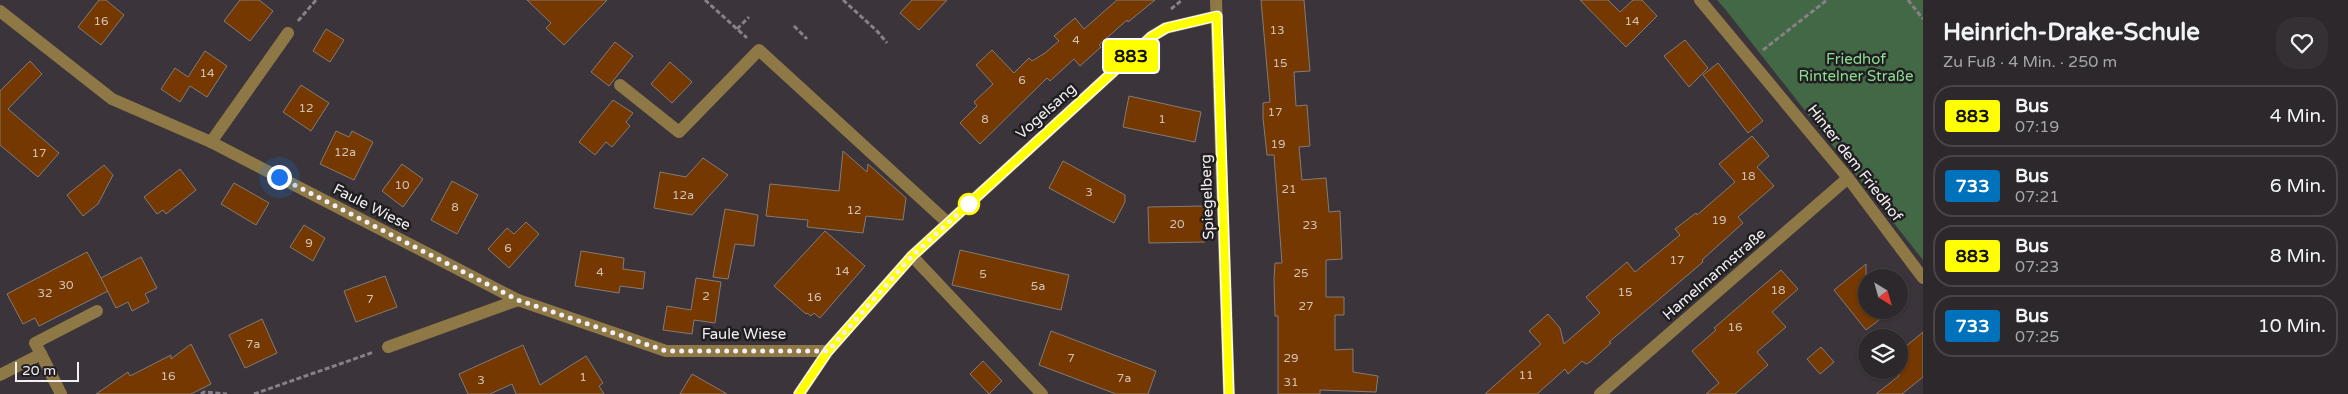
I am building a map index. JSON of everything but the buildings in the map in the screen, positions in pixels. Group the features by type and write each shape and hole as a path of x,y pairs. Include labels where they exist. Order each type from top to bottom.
{"street":[{"name":"Spiegelberg","path":"1216,0 1229,394"},
{"name":"Hinter dem Friedhof","path":"1700,0 1848,178 1923,278"},
{"name":"Faule Wiese","path":"0,11 112,99 211,142 518,300 666,351 828,351"},
{"name":"Vogelsang","path":"799,394 828,351 912,256 1151,37 1166,28 1217,16"},
{"path":"211,142 288,33"},
{"path":"620,85 679,132 759,50 948,223"},
{"name":"Hamelmannstraße","path":"1600,394 1848,178"},
{"path":"912,256 1042,394"},
{"path":"388,347 518,300"},
{"path":"61,394 35,343 97,311"},
{"path":"0,375 41,354"}],"path":[{"path":"288,33 316,0"},
{"path":"705,0 737,29 749,17"},
{"path":"842,0 887,43"},
{"path":"1751,60 1827,0"},
{"path":"1908,0 1923,19"},
{"path":"794,26 807,39"},
{"path":"254,394 388,347"},
{"path":"202,394 227,394"}],"green space":[{"name":"Friedhof Rintelner Straße","path":"1717,0 1923,0 1923,260 1725,9"}],"bus line":[{"name":"883","path":"799,394 828,351 912,256 1151,37 1166,28 1217,16 1229,394"}],"route":[{"path":"279,177 518,300 666,351 828,351 912,256 975,198 969,204"}]}
